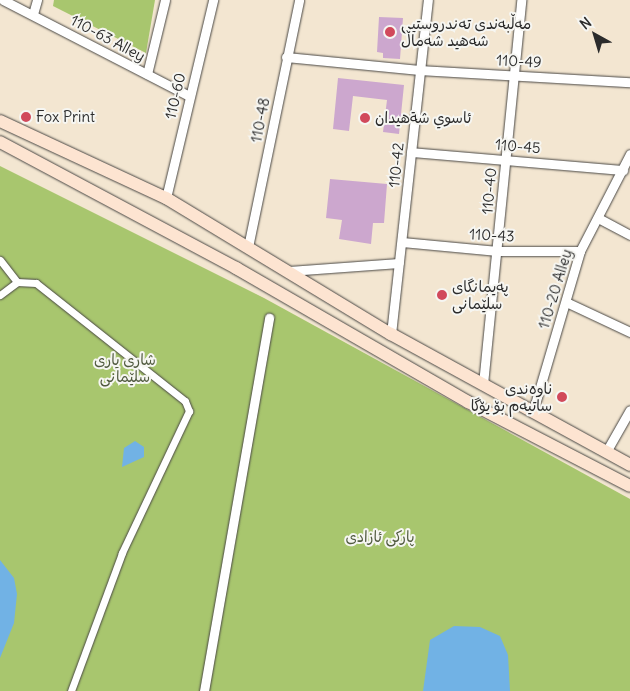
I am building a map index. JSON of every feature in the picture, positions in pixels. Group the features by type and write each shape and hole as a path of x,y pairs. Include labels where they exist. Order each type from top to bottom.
{"main road":[{"path":"0,120 166,198 391,334 630,465"},
{"path":"0,142 236,268 551,446 630,486"},
{"path":"551,446 561,426"}],"street":[{"name":"110-63 Alley","path":"3,0 189,96"},
{"path":"33,14 36,0"},
{"path":"146,74 165,0"},
{"name":"110-60","path":"166,198 213,0"},
{"name":"110-48","path":"248,246 299,0"},
{"name":"110-42","path":"391,334 428,0"},
{"name":"110-40","path":"483,384 498,251 521,0"},
{"name":"110-49","path":"286,57 419,70 630,82"},
{"name":"110-45","path":"411,152 506,158 623,170"},
{"name":"110-20 Alley","path":"532,411 580,251 630,154"},
{"path":"598,218 628,234 630,224"},
{"name":"110-43","path":"402,242 498,251 580,251"},
{"path":"0,260 17,282"},
{"path":"289,271 399,263"},
{"path":"0,295 17,282 36,282 185,401 189,411 122,553 71,691"},
{"path":"566,302 630,332"},
{"path":"204,691 269,318"},
{"path":"606,452 630,410"}],"green space":[{"path":"54,0 155,0 146,53 53,6"},
{"path":"0,166 264,298 630,499 630,691 0,691"}],"water":[{"path":"135,441 144,447 144,457 122,467 124,448"},
{"path":"0,560 14,578 17,594 14,623 0,658"},
{"path":"454,626 480,627 500,636 508,655 510,691 423,691 430,640"}],"building":[{"name":"مەڵبەندی تەندروستیی شەهید شەماڵ","path":"379,17 403,18 400,59 383,58 383,53 377,52"},
{"path":"338,78 404,85 399,134 383,132 387,100 353,96 349,131 333,129"},
{"path":"330,179 387,184 384,223 373,223 371,244 339,239 342,220 326,218"}],"place":[{"name":"مەڵبەندی تەندروستیی شەهید شەماڵ","path":"390,32"},
{"name":"Fox Print","path":"26,117"},
{"name":"ئاسوي شةهيدان","path":"365,118"},
{"name":"پەیمانگای سلێمانی","path":"442,295"},
{"name":"ناوەندی ساتیەم بۆ یۆگا","path":"562,397"}],"park label":[{"name":"شاری یاری سلێمانی","path":"125,368"},
{"name":"پارکی ئازادی","path":"380,537"}]}
